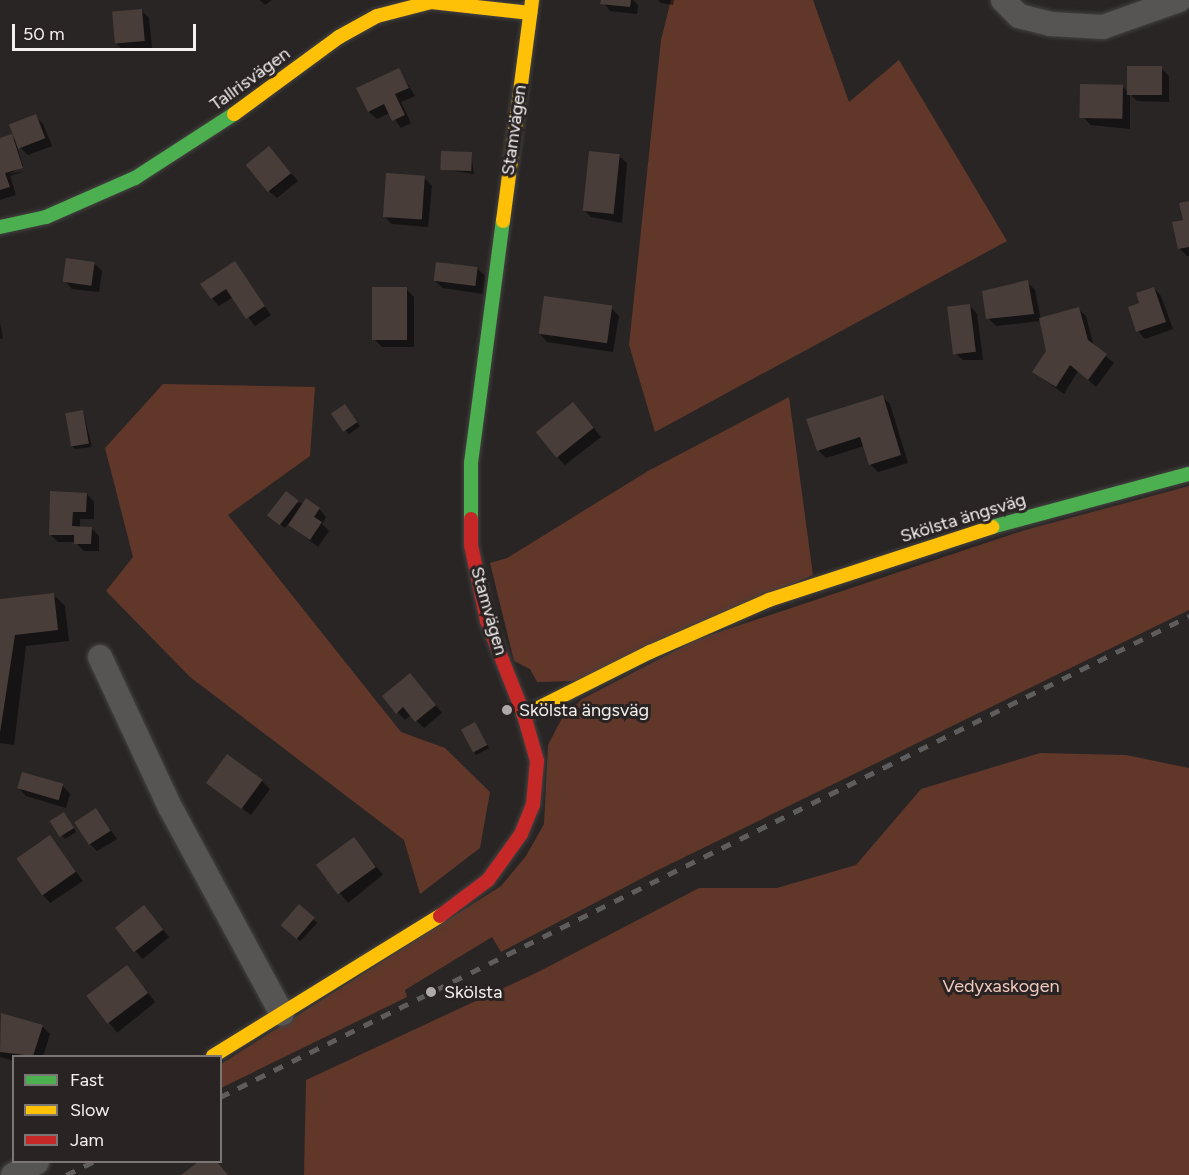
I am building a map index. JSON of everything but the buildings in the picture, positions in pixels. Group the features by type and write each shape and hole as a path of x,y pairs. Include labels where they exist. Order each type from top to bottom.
{"street":[{"path":"1003,0 1019,16 1050,24 1103,27 1179,0"},
{"name":"Tallrisvägen","path":"0,227 46,218 135,178 244,107 339,37 377,16 431,2 531,6"},
{"name":"Stamvägen","path":"215,1055 450,910 501,867 533,805 537,761 524,715 487,621 471,545 471,475 531,6"},
{"name":"Skölsta ängsväg","path":"524,715 650,652 769,600 1000,524 1189,474"},
{"path":"100,657 170,807 282,1014"},
{"path":"13,1175 34,1163"}],"green space":[{"path":"671,0 813,0 849,102 899,60 1007,241 655,432 629,345 661,40"},
{"path":"163,384 315,387 310,456 228,515 401,732 445,748 490,792 480,848 420,894 404,840 190,677 106,591 133,557 105,448"},
{"path":"789,397 813,575 575,681 537,682 530,669 514,661 490,563 507,558 648,471"},
{"path":"1189,486 1189,610 654,872 501,952 492,937 405,990 407,997 222,1088 222,1063 501,886 526,856 544,824 548,745 561,720 582,699 698,639 1025,530"},
{"name":"Vedyxaskogen","path":"1040,753 1126,755 1189,768 1189,1175 304,1175 306,1080 540,971 699,888 777,888 856,865 921,789"}],"railway":[{"path":"222,1096 1189,616"},
{"path":"66,1175 91,1163"}],"traffic: fast":[{"path":"0,227 46,217 135,178 234,114"},
{"path":"471,519 471,463 503,221"},
{"path":"992,527 1189,474"}],"traffic: slow":[{"path":"503,221 532,0"},
{"path":"234,114 339,37 377,16 431,2 530,13"},
{"path":"524,715 650,652 769,600 992,527"},
{"path":"215,1055 440,916"}],"traffic: jam":[{"path":"440,916 488,880 521,834 533,805 537,761 524,715 487,621 471,545 471,519"}],"place":[{"name":"Skölsta ängsväg","path":"507,710"},
{"name":"Skölsta","path":"431,992"}]}
